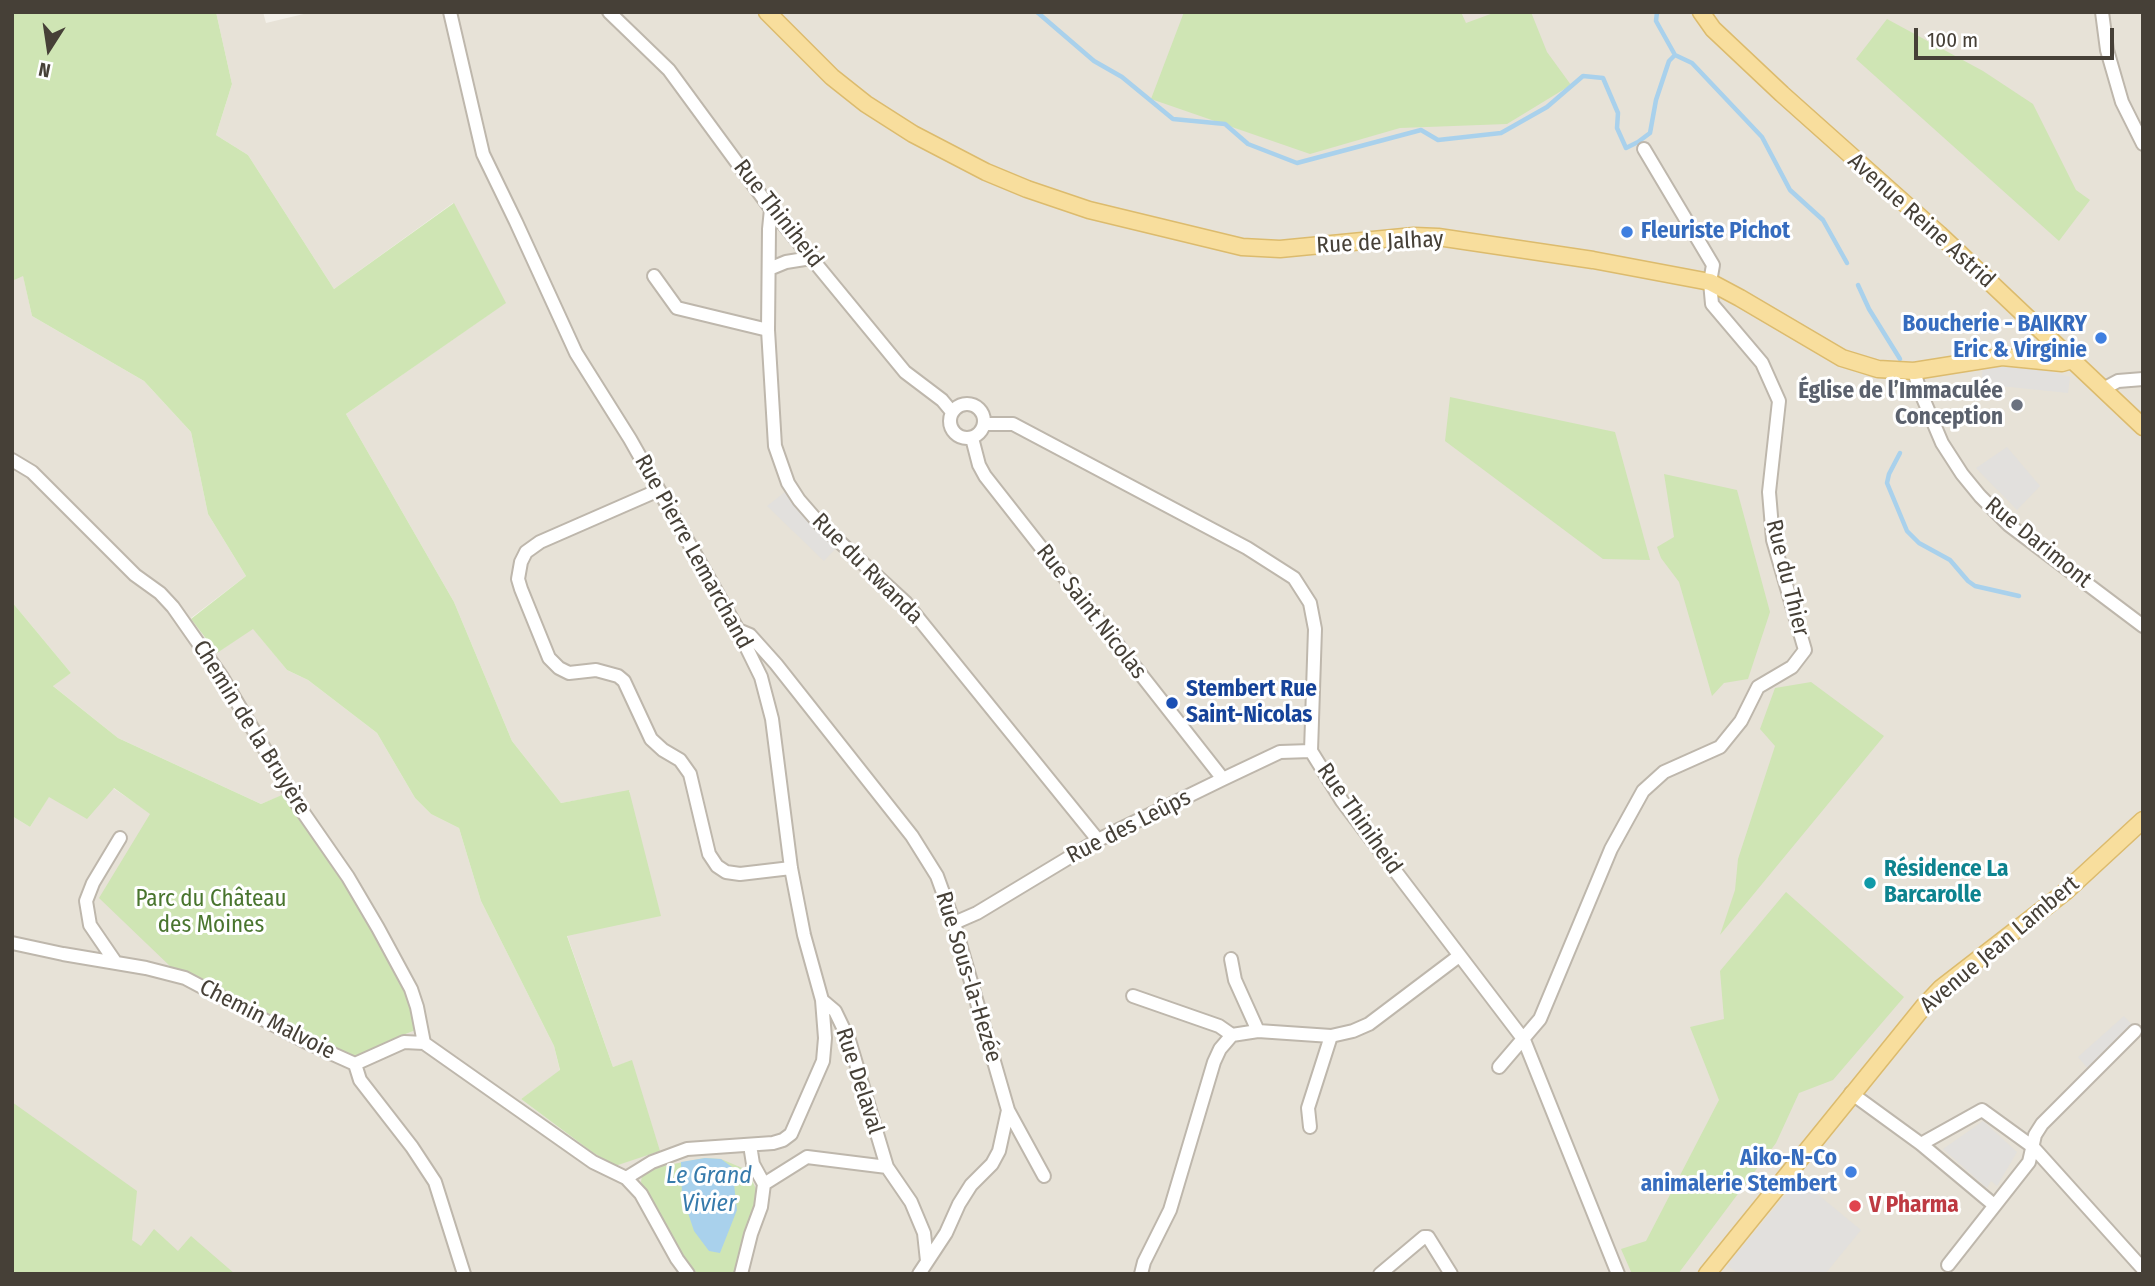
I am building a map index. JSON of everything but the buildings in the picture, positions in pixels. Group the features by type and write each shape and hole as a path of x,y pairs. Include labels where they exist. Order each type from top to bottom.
{"main road":[{"name":"Rue de Jalhay","path":"767,12 832,77 866,104 913,134 962,161 1089,210 1242,247 1293,248 1415,236 1438,237 1710,282 1842,358 1878,369 1914,370 2002,358 2062,363 2072,360"},
{"name":"Avenue Reine Astrid","path":"1701,12 1713,29 1782,94 1939,234 2143,427"},
{"name":"Avenue Jean Lambert","path":"1707,1274 1851,1093 1941,988 2065,892 2143,820"}],"street":[{"name":"Rue Pierre Lemarchand","path":"450,12 483,154 576,353 630,439 761,677 772,719 791,869 804,935 822,1000 825,1038 823,1060 791,1134 783,1140 750,1145"},
{"name":"Rue Thiniheid","path":"609,12 669,70 771,209 905,372 942,400 953,412 949,423 951,429 960,437 972,438"},
{"path":"2102,12 2107,50 2122,102 2143,144"},
{"path":"1644,149 1713,265 1710,282"},
{"name":"Rue du Rwanda","path":"771,209 768,330 772,425 775,446 788,483 819,523 906,603 1098,840"},
{"path":"769,269 786,262 811,258"},
{"path":"654,276 677,308 768,330"},
{"name":"Rue du Thier","path":"1524,1040 1540,1019 1611,849 1643,791 1664,772 1720,747 1741,721 1758,687 1792,667 1805,650 1773,540 1769,492 1779,401 1762,363 1712,304 1710,282"},
{"name":"Rue Darimont","path":"1914,370 1942,443 1980,496 2009,525 2143,626"},
{"path":"2103,389 2118,381 2143,379"},
{"path":"953,412 961,405 973,405 982,413 984,424 972,438"},
{"name":"Rue Thiniheid","path":"984,424 1013,424 1247,548 1294,578 1310,603 1315,629 1311,751 1338,795 1524,1040 1618,1274"},
{"name":"Rue Saint Nicolas","path":"972,438 979,465 985,476 1223,779"},
{"name":"Chemin de la Bruyère","path":"12,460 32,472 135,575 160,593 173,607 222,677 296,802 348,877 411,989 424,1043"},
{"path":"659,490 540,542 526,552 518,579 521,589 549,658 569,673 596,670 618,676 624,681 651,739 680,760 690,774 709,854 717,866 726,872 740,874 791,869"},
{"name":"Rue Sous-la-Hezée","path":"738,631 750,635 776,664 912,836 937,876 954,923 1008,1110 1044,1176"},
{"name":"Rue des Leûps","path":"954,923 977,913 1098,840 1223,779 1280,752 1311,751"},
{"path":"116,963 90,925 86,901 93,883 120,838"},
{"name":"Chemin Malvoie","path":"12,943 185,978 306,1042 355,1064 404,1042 424,1043"},
{"path":"1141,1274 1144,1262 1170,1210 1214,1062 1220,1049 1232,1035 1258,1031 1331,1036 1353,1031 1369,1024 1459,956"},
{"path":"1231,959 1235,980 1258,1031"},
{"path":"1133,996 1219,1026 1232,1035"},
{"name":"Rue Delaval","path":"822,1000 835,1010 849,1040 887,1167 911,1202 924,1233 927,1261"},
{"path":"1948,1265 2029,1162 2035,1135 2042,1124 2135,1031"},
{"path":"1310,1126 1308,1108 1331,1036"},
{"path":"1499,1067 1524,1040"},
{"path":"424,1043 593,1162 626,1178 640,1194 688,1274"},
{"path":"355,1064 360,1080 412,1147 435,1182 466,1272"},
{"path":"1851,1093 1921,1144 1994,1205"},
{"path":"919,1274 946,1233 971,1185 992,1164 999,1152 1008,1110"},
{"path":"1921,1144 1982,1110 2033,1147 2143,1269"},
{"path":"626,1178 652,1162 687,1149 750,1145 753,1164 764,1184 761,1207 741,1274"},
{"name":"Rue Delaval","path":"764,1184 807,1157 887,1167"},
{"path":"1380,1274 1424,1237 1429,1237 1451,1274"}],"shaded area":[{"path":"216,12 263,12 266,23 312,12 2143,12 2143,1274 12,1274 12,816 30,827 49,796 113,788 150,813 172,968 304,1034 390,1040 416,1030 289,793 261,804 118,738 52,685 71,673 12,602 12,281 23,275 32,316 144,381 191,432 208,514 246,576 191,618 216,653 253,628 287,670 308,680 377,733 415,798 431,814 459,828 481,901 554,1046 560,1071 521,1099 615,1166 632,1061 613,1067 567,935 630,791 561,803 512,741 454,602 346,414 505,303 453,203 334,289 248,155 216,135 232,84"},
{"path":"2013,365 2070,377 2068,393 1981,384 1983,367"},
{"path":"2007,447 2040,486 2017,510 1976,468"},
{"path":"785,492 807,520 836,548 824,561 767,506"},
{"path":"2124,1016 2135,1028 2089,1070 2078,1057"},
{"path":"1983,1121 2017,1152 1997,1186 1991,1181 1987,1188 1943,1149"},
{"path":"1799,1179 1861,1230 1825,1274 1738,1274 1727,1265"}],"green space":[{"path":"12,12 216,12 232,84 216,135 248,155 334,289 454,203 506,303 346,414 454,602 512,741 561,803 629,790 661,916 567,936 613,1067 632,1060 660,1151 615,1166 521,1099 560,1070 554,1046 481,901 459,828 431,814 415,798 377,733 308,680 287,670 253,629 217,653 191,619 246,576 208,514 191,432 144,381 32,316 23,276 12,281"},
{"path":"1184,12 1461,12 1466,23 1496,12 1531,12 1547,52 1571,85 1507,124 1400,128 1310,154 1151,99"},
{"path":"1887,19 1983,71 2033,104 2076,190 2090,200 2059,241 1856,59"},
{"path":"1450,397 1615,432 1650,560 1603,559 1445,441"},
{"path":"1664,474 1737,490 1770,612 1748,679 1724,683 1712,696 1679,582 1661,558 1657,547 1674,537"},
{"name":"Parc du Château des Moines","path":"12,602 71,673 53,686 118,738 261,804 289,792 400,973 416,1030 354,1059 172,968 99,898 150,814 114,788 87,819 49,797 30,827 12,816"},
{"path":"1811,682 1884,736 1720,935 1735,890 1738,859 1775,746 1760,729 1775,688"},
{"path":"1786,892 1904,997 1833,1080 1799,1093 1776,1143 1678,1274 1632,1274 1621,1249 1646,1241 1719,1100 1690,1027 1724,1019 1720,971"},
{"path":"12,1102 137,1191 132,1240 141,1246 154,1229 178,1251 191,1236 235,1274 12,1274"},
{"path":"705,1158 721,1159 747,1170 756,1189 754,1208 743,1239 736,1274 700,1274 693,1270 679,1253 641,1182 642,1174 647,1169"}],"water":[{"name":"Le Grand Vivier","path":"705,1158 721,1159 732,1167 737,1210 720,1253 709,1251 694,1231 682,1195 681,1162"}],"waterway":[{"path":"1037,12 1094,61 1122,77 1173,119 1225,124 1248,144 1297,163 1421,130 1438,140 1501,133 1547,107 1583,76 1603,78 1618,113 1617,128 1626,148 1650,133 1656,100 1669,61 1675,55"},
{"path":"1657,12 1656,21 1675,55 1692,63 1762,137 1790,190 1823,220 1847,263"},
{"path":"1858,285 1869,309 1900,359"},
{"path":"1900,453 1887,483 1907,531 1919,543 1950,560 1975,586 2019,596"}],"place":[{"name":"Fleuriste Pichot","path":"1627,232"},
{"name":"Boucherie - BAIKRY Eric & Virginie","path":"2101,338"},
{"name":"Église de l’Immaculée Conception","path":"2017,405"},
{"name":"Stembert Rue Saint-Nicolas","path":"1172,703"},
{"name":"Résidence La Barcarolle","path":"1870,883"},
{"name":"Aiko-N-Co animalerie Stembert","path":"1851,1172"},
{"name":"V Pharma","path":"1855,1206"}]}
